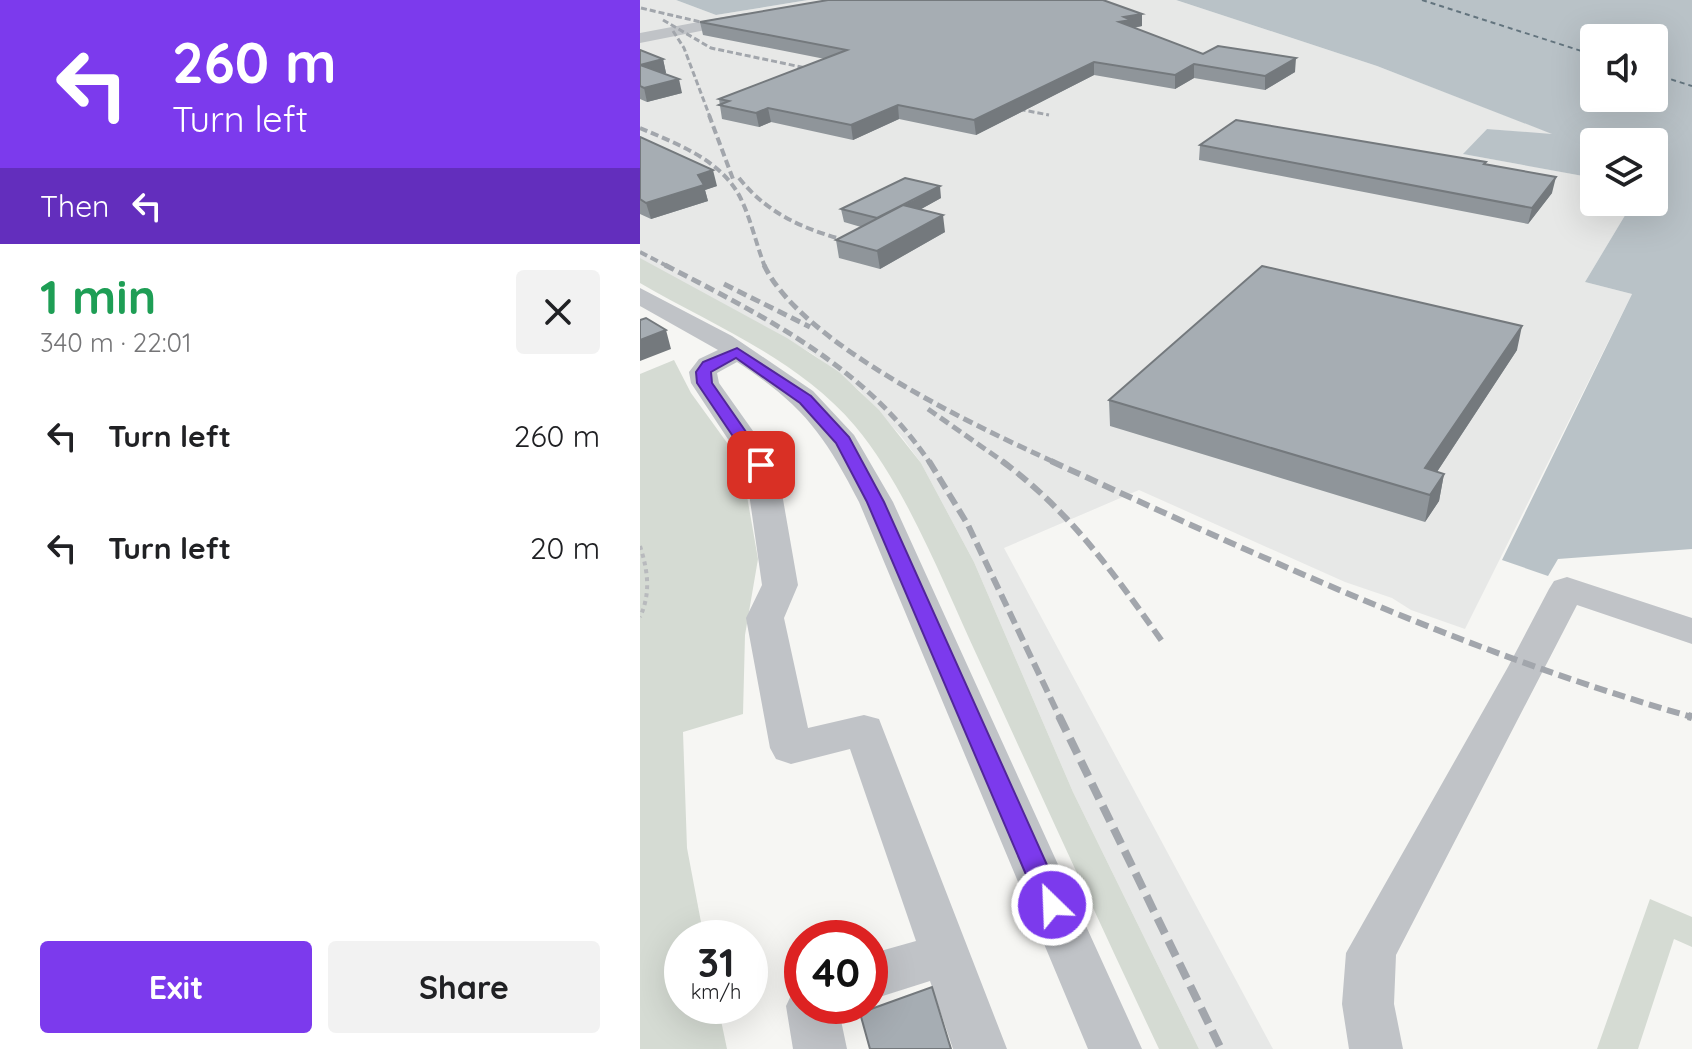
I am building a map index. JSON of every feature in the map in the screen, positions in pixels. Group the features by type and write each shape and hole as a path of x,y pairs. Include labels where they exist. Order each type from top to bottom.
{"street":[{"path":"640,38 768,14"},
{"path":"649,308 737,352 806,400 843,441 876,502 1115,1049"},
{"path":"737,352 709,365 703,372 705,383 761,465 780,585 765,618 791,748 864,730 980,1049"},
{"path":"1376,1049 1368,1004 1371,953 1528,667 1567,589 1692,631"},
{"path":"888,972 947,954"},
{"path":"815,1024 820,1049"}],"path":[{"path":"640,546 648,570 647,605 640,617"}],"shaded area":[{"path":"640,0 676,0 716,15 808,0 1176,0 1377,66 1556,135 1487,129 1464,154 1580,175 1580,216 1625,216 1585,282 1632,294 1465,629 1345,582 1139,490 1004,548 1273,1049 1199,1049 1073,792 974,562 921,463 901,436 860,391 813,354 640,259"},
{"path":"676,0 808,0 716,15"},
{"path":"1176,0 1692,0 1692,549 1558,559 1548,576 1502,560 1632,294 1585,282 1625,216 1668,216 1668,128 1580,128 1580,175 1463,154 1487,129 1552,134 1377,66"},
{"path":"640,258 787,338 839,372 879,410 921,463 974,562 1073,792 1199,1049 1159,1049 923,538 874,450 855,426 808,381 754,346 640,283"},
{"path":"674,360 691,393 741,462 758,559 745,635 743,714 683,732 687,848 701,920 664,920 664,1024 722,1024 727,1049 640,1049 640,374"},
{"path":"1650,899 1692,917 1692,947 1674,939 1638,1049 1597,1049"}],"building":[{"path":"828,0 1103,0 1142,14 1124,17 1131,20 1119,22 1203,54 1218,46 1296,58 1265,76 1194,64 1175,75 1094,62 974,120 898,105 851,125 768,108 756,113 719,105 729,101 719,99 847,50 700,22"},
{"path":"640,50 663,59 640,65"},
{"path":"640,65 679,79 644,88 640,86"},
{"path":"1236,120 1486,162 1484,164 1556,177 1532,208 1200,145"},
{"path":"640,137 713,170 698,175 704,185 646,203 640,199"},
{"path":"905,178 940,186 877,218 841,209"},
{"path":"903,205 943,215 877,251 836,240"},
{"path":"1262,266 1522,326 1425,468 1444,474 1430,495 1109,400"},
{"path":"646,318 666,330 640,340 640,320"},
{"path":"932,987 951,1049 870,1049 863,1024 888,1024 888,1003"}],"ferry route":[{"path":"1422,0 1580,51"},
{"path":"1668,78 1692,86"}],"railway":[{"path":"641,8 722,27"},
{"path":"663,20 711,48 825,72"},
{"path":"673,31 684,48 710,117"},
{"path":"1002,106 1049,115"},
{"path":"709,115 733,179"},
{"path":"640,128 696,154 721,172 744,205 765,266"},
{"path":"739,178 764,203 792,221 858,244"},
{"path":"640,252 669,267"},
{"path":"665,265 776,325 844,371 904,429 930,463"},
{"path":"765,266 784,295 814,324 852,353 939,405 1056,463"},
{"path":"724,284 810,327"},
{"path":"928,409 1005,463"},
{"path":"929,461 968,525 1060,718"},
{"path":"1002,461 1071,523 1164,644"},
{"path":"1051,461 1287,568 1447,634 1609,692 1692,717 1688,716"},
{"path":"1059,716 1221,1049"}],"route":[{"path":"761,465 705,383 703,372 709,365 737,352 806,400 843,441 876,502 1052,905"}]}
